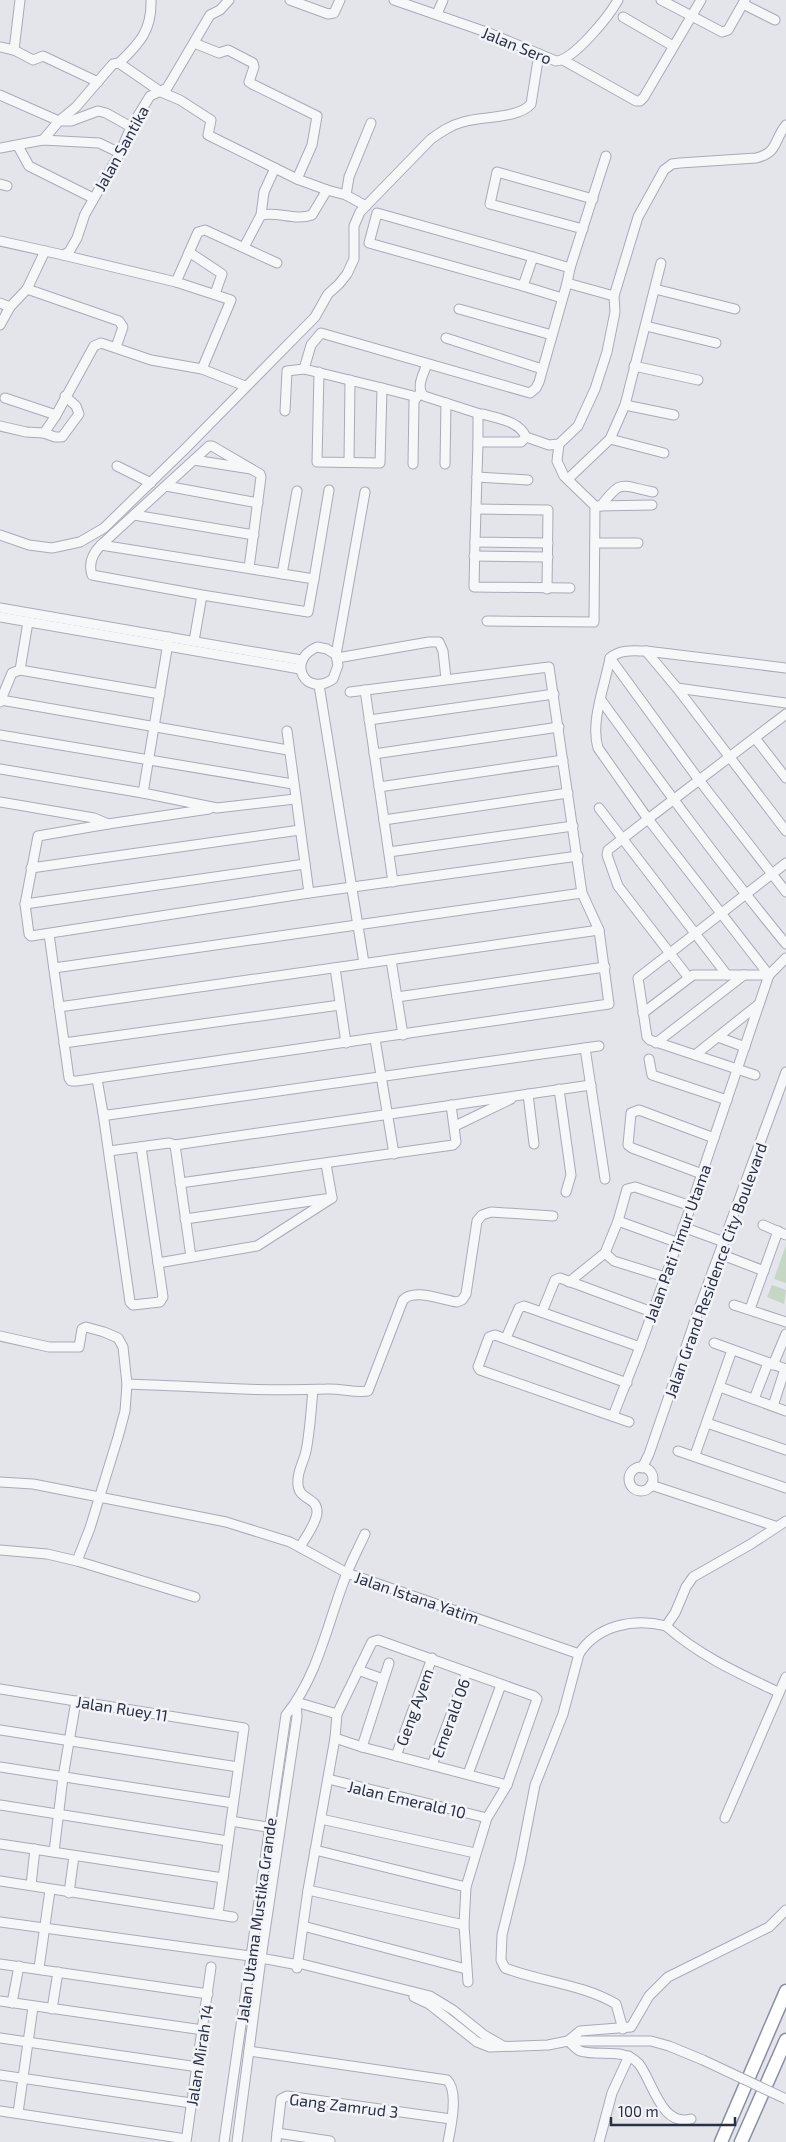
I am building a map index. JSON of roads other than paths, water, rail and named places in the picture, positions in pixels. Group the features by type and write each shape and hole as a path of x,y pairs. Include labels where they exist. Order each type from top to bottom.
{"highway":[{"path":"721,2142 786,1991"},
{"path":"741,2142 786,2040"}],"street":[{"path":"14,50 20,0"},
{"path":"43,140 59,121 76,107 113,64 119,63 135,48 145,35 151,13 151,0"},
{"name":"Jalan Santika","path":"64,255 69,252 77,238 93,198 120,154 131,127 150,96 167,88 210,15 220,10 229,0"},
{"path":"290,0 328,14 334,13 340,0"},
{"name":"Jalan Sero","path":"394,0 489,33 553,61 563,60 589,38 618,0"},
{"path":"437,14 443,0"},
{"path":"661,0 715,29 725,32 744,2 775,20"},
{"path":"563,60 636,101 640,101 701,0"},
{"path":"623,17 673,46"},
{"path":"194,43 218,53 228,50 253,63 254,67 249,82 317,116 312,145 297,179"},
{"path":"0,47 14,50 33,60 43,56 98,82"},
{"path":"0,535 41,548 52,548 80,542 104,528 320,310 328,294 347,274 354,258 354,226 360,212 431,139 445,129 462,122 516,113 528,108 531,104 539,54"},
{"path":"119,63 160,92 180,100 211,120 208,135 297,179 346,195 366,206"},
{"path":"0,95 59,121 70,121 98,112 106,113 131,127"},
{"path":"346,195 349,176 371,123"},
{"path":"652,505 598,506 564,476 557,460 559,444 578,426 595,389 615,312 614,296 638,217 664,170 672,164 756,158 767,155 773,151 786,125"},
{"path":"0,148 43,140 99,143 120,154"},
{"path":"18,146 29,166 93,198"},
{"path":"304,369 311,345 321,333 530,393 536,388 570,268 606,156"},
{"path":"244,247 261,215 264,192 275,168"},
{"path":"583,229 490,204 497,172 593,199"},
{"path":"261,215 297,218 312,215 327,190"},
{"path":"562,298 369,243 377,213 570,268"},
{"path":"176,282 198,232 205,230 278,263"},
{"path":"0,241 176,282 232,300 202,369"},
{"path":"0,325 10,306 27,289 45,251"},
{"path":"189,252 222,274 214,294"},
{"path":"523,286 533,257"},
{"path":"568,479 610,440 625,404 661,264"},
{"path":"567,283 614,296"},
{"path":"27,289 119,321 123,327 116,347"},
{"path":"655,289 735,309"},
{"path":"0,303 10,306"},
{"path":"459,309 552,335"},
{"path":"646,326 716,343"},
{"path":"446,338 542,369"},
{"path":"44,433 94,346 101,343 151,360 202,369 245,386"},
{"path":"413,464 414,401 419,395 419,388 427,364"},
{"path":"634,366 698,380"},
{"path":"285,411 287,371 304,369 424,396 521,427 526,437 549,444 559,444"},
{"path":"319,372 317,462 380,463 382,388"},
{"path":"349,462 350,380"},
{"path":"0,426 26,432 44,433 55,438 62,437 79,414 76,406 65,396"},
{"path":"5,398 56,415"},
{"path":"445,464 446,403"},
{"path":"625,404 674,415"},
{"path":"480,414 478,416 474,587 570,588"},
{"path":"478,442 521,442 526,437"},
{"path":"610,440 664,453"},
{"path":"249,568 261,477 258,470 212,446 194,460 96,550 90,563 92,575 308,612 329,490"},
{"path":"194,460 258,470"},
{"path":"116,466 151,482"},
{"path":"477,477 528,480"},
{"path":"487,621 594,622 595,543 598,506 620,485 653,492"},
{"path":"166,486 258,503"},
{"path":"282,574 297,491"},
{"path":"365,492 337,656 337,673 333,679 319,685 311,683 304,678 301,665 307,651 317,647 327,649 337,656 438,642 443,651 446,679"},
{"path":"476,509 548,510 547,589"},
{"path":"134,515 254,535"},
{"path":"475,542 548,543"},
{"path":"595,543 638,542"},
{"path":"102,545 314,579"},
{"path":"474,556 548,557"},
{"path":"194,641 202,595"},
{"path":"0,608 301,665"},
{"path":"0,617 168,641 194,641 301,665"},
{"path":"20,670 28,622"},
{"path":"144,793 168,641"},
{"path":"769,975 648,819 598,748 596,720 610,658 624,651 646,651 786,668"},
{"path":"646,651 677,688 786,831"},
{"path":"610,658 699,780 786,892"},
{"path":"49,934 69,1078 71,1081 607,1005 609,1001 599,930 582,893 551,669 547,666 350,692"},
{"path":"160,694 20,670 12,674 0,701 288,750"},
{"path":"319,685 364,964"},
{"path":"677,688 786,703"},
{"path":"365,690 393,882"},
{"path":"369,720 554,694"},
{"path":"601,700 673,800 786,944"},
{"path":"689,978 614,879 607,852 729,756 784,720"},
{"path":"374,754 559,727"},
{"path":"287,731 288,750 309,893"},
{"path":"0,735 293,784"},
{"path":"755,738 786,778"},
{"path":"379,787 563,760"},
{"path":"0,769 144,793 217,808"},
{"path":"384,820 568,793"},
{"path":"295,799 217,808 39,835 25,904 30,936 309,893 578,856"},
{"path":"0,802 94,818 108,824"},
{"path":"599,808 727,975"},
{"path":"389,852 573,826"},
{"path":"31,868 300,830"},
{"path":"755,1075 650,1040 647,1037 638,978 786,863"},
{"path":"25,904 305,864"},
{"path":"54,968 582,893"},
{"path":"59,1006 599,930"},
{"path":"643,1013 695,975 769,975 786,958"},
{"path":"391,960 402,1035"},
{"path":"397,996 605,967"},
{"path":"335,968 346,1043"},
{"path":"656,1043 745,975"},
{"name":"Jalan Pati Timur Utama","path":"613,1416 627,1383 676,1242 702,1174 769,975"},
{"path":"695,1055 759,1004"},
{"path":"64,1043 340,1005"},
{"path":"718,1037 745,1047"},
{"path":"375,1039 394,1154"},
{"path":"102,1112 108,1115 599,1046"},
{"path":"585,1048 605,1179"},
{"path":"649,1059 652,1075 727,1100"},
{"name":"Jalan Grand Residence City Boulevard","path":"775,1526 651,1485 640,1491 636,1490 630,1483 629,1478 633,1470 642,1468 649,1454 701,1303 786,1072"},
{"path":"97,1078 131,1304 160,1302 162,1300 141,1147"},
{"path":"109,1152 169,1143 175,1145 590,1085"},
{"path":"559,1089 571,1175 566,1192"},
{"path":"455,1126 524,1094"},
{"path":"524,1094 534,1144"},
{"path":"180,1183 453,1145 456,1142 451,1105"},
{"path":"702,1174 632,1148 628,1144 628,1138 632,1113 639,1110 714,1138"},
{"path":"175,1145 191,1257"},
{"path":"326,1164 332,1198"},
{"path":"569,1282 605,1253 628,1189 631,1186 690,1206"},
{"path":"158,1263 264,1243 332,1198"},
{"path":"185,1219 332,1198"},
{"path":"127,1384 213,1389 340,1389 368,1391 403,1300 407,1296 415,1294 457,1302 462,1300 466,1294 477,1221 482,1215 491,1212 553,1216"},
{"path":"618,1221 676,1242"},
{"path":"750,1309 764,1271 782,1233 763,1225"},
{"path":"683,1227 724,1242"},
{"path":"605,1253 614,1260 665,1276"},
{"path":"720,1254 764,1271"},
{"path":"542,1312 555,1280 560,1278 652,1312"},
{"path":"734,1305 786,1322"},
{"path":"506,1338 519,1308 524,1306 640,1347"},
{"path":"0,1336 49,1346 79,1347 83,1327 104,1332 118,1338 123,1347 127,1384 125,1411 100,1496 77,1561"},
{"path":"754,1399 786,1334"},
{"path":"627,1383 495,1335 489,1337 478,1364 480,1370 629,1422"},
{"path":"714,1343 786,1369 773,1406"},
{"path":"695,1455 732,1350"},
{"path":"720,1387 786,1411"},
{"path":"300,1547 317,1515 316,1506 312,1500 302,1496 297,1490 298,1478 306,1453 313,1390"},
{"path":"707,1422 786,1450"},
{"path":"678,1451 695,1455 786,1488"},
{"path":"642,1468 646,1469 652,1476 651,1485"},
{"name":"Jalan Istana Yatim","path":"0,1482 33,1484 226,1522 290,1542 347,1573 578,1654"},
{"path":"666,1626 675,1613 686,1587 693,1578 786,1521"},
{"name":"Jalan Utama Mustika Grande","path":"224,2142 286,1715 296,1702 324,1638 347,1573 364,1534"},
{"path":"0,1550 48,1554 195,1597"},
{"path":"622,2029 616,2004 607,1999 555,1982 515,1972 505,1968 501,1960 502,1935 536,1785 563,1714 578,1654 586,1642 603,1630 633,1624 656,1624 666,1626 690,1647 778,1692"},
{"path":"296,1965 335,1738 337,1714 375,1639 534,1696 537,1702 507,1785 487,1818 466,1887 464,1925 468,1982"},
{"name":"Geng Ayem","path":"396,1756 432,1658"},
{"path":"362,1747 389,1663"},
{"path":"358,1670 383,1679"},
{"name":"Emerald 06","path":"432,1765 467,1672"},
{"path":"725,1818 786,1677"},
{"path":"468,1774 501,1685"},
{"name":"Jalan Ruey 11","path":"0,1689 244,1728 238,1767"},
{"path":"54,1852 63,1777 76,1701"},
{"path":"296,1702 337,1714"},
{"name":"Jalan Utama Mustika Grande","path":"237,2142 261,1958 297,1717 296,1702"},
{"path":"0,1730 238,1767 218,1914"},
{"path":"335,1738 362,1747 507,1785"},
{"path":"0,1767 233,1803"},
{"name":"Jalan Emerald 10","path":"328,1780 487,1818"},
{"path":"0,1805 228,1841"},
{"path":"321,1819 475,1853"},
{"path":"231,1821 280,1829"},
{"path":"0,1844 223,1878"},
{"path":"31,1885 35,1849"},
{"path":"315,1850 466,1887"},
{"path":"69,1893 74,1856"},
{"path":"0,1881 69,1893 218,1914 233,1918"},
{"path":"39,1968 50,1890"},
{"path":"308,1890 464,1925"},
{"path":"568,2041 580,2031 632,2027 650,1996 668,1977 769,1927 786,1910"},
{"path":"0,1922 250,1956 296,1965 420,1996 468,2028 484,2045 490,2047 548,2045 568,2041 651,2041 669,2046 702,2060 786,2099"},
{"path":"303,1926 466,1969"},
{"path":"0,1964 39,1968 208,1994"},
{"path":"12,2003 19,1966"},
{"name":"Jalan Mirah 14","path":"186,2140 211,1967"},
{"path":"52,2009 58,1972"},
{"path":"0,2001 202,2030"},
{"path":"18,2113 33,2007"},
{"path":"0,2038 198,2067"},
{"path":"568,2041 579,2050 629,2056 639,2064 665,2110 679,2120 691,2119"},
{"path":"249,2051 447,2080 453,2089 452,2119 448,2142"},
{"path":"599,2142 612,2093 629,2056"},
{"path":"0,2075 191,2103"},
{"name":"Gang Zamrud 3","path":"277,2138 281,2099 287,2096 452,2119"},
{"path":"0,2111 186,2140"},
{"path":"277,2138 330,2141"}]}
